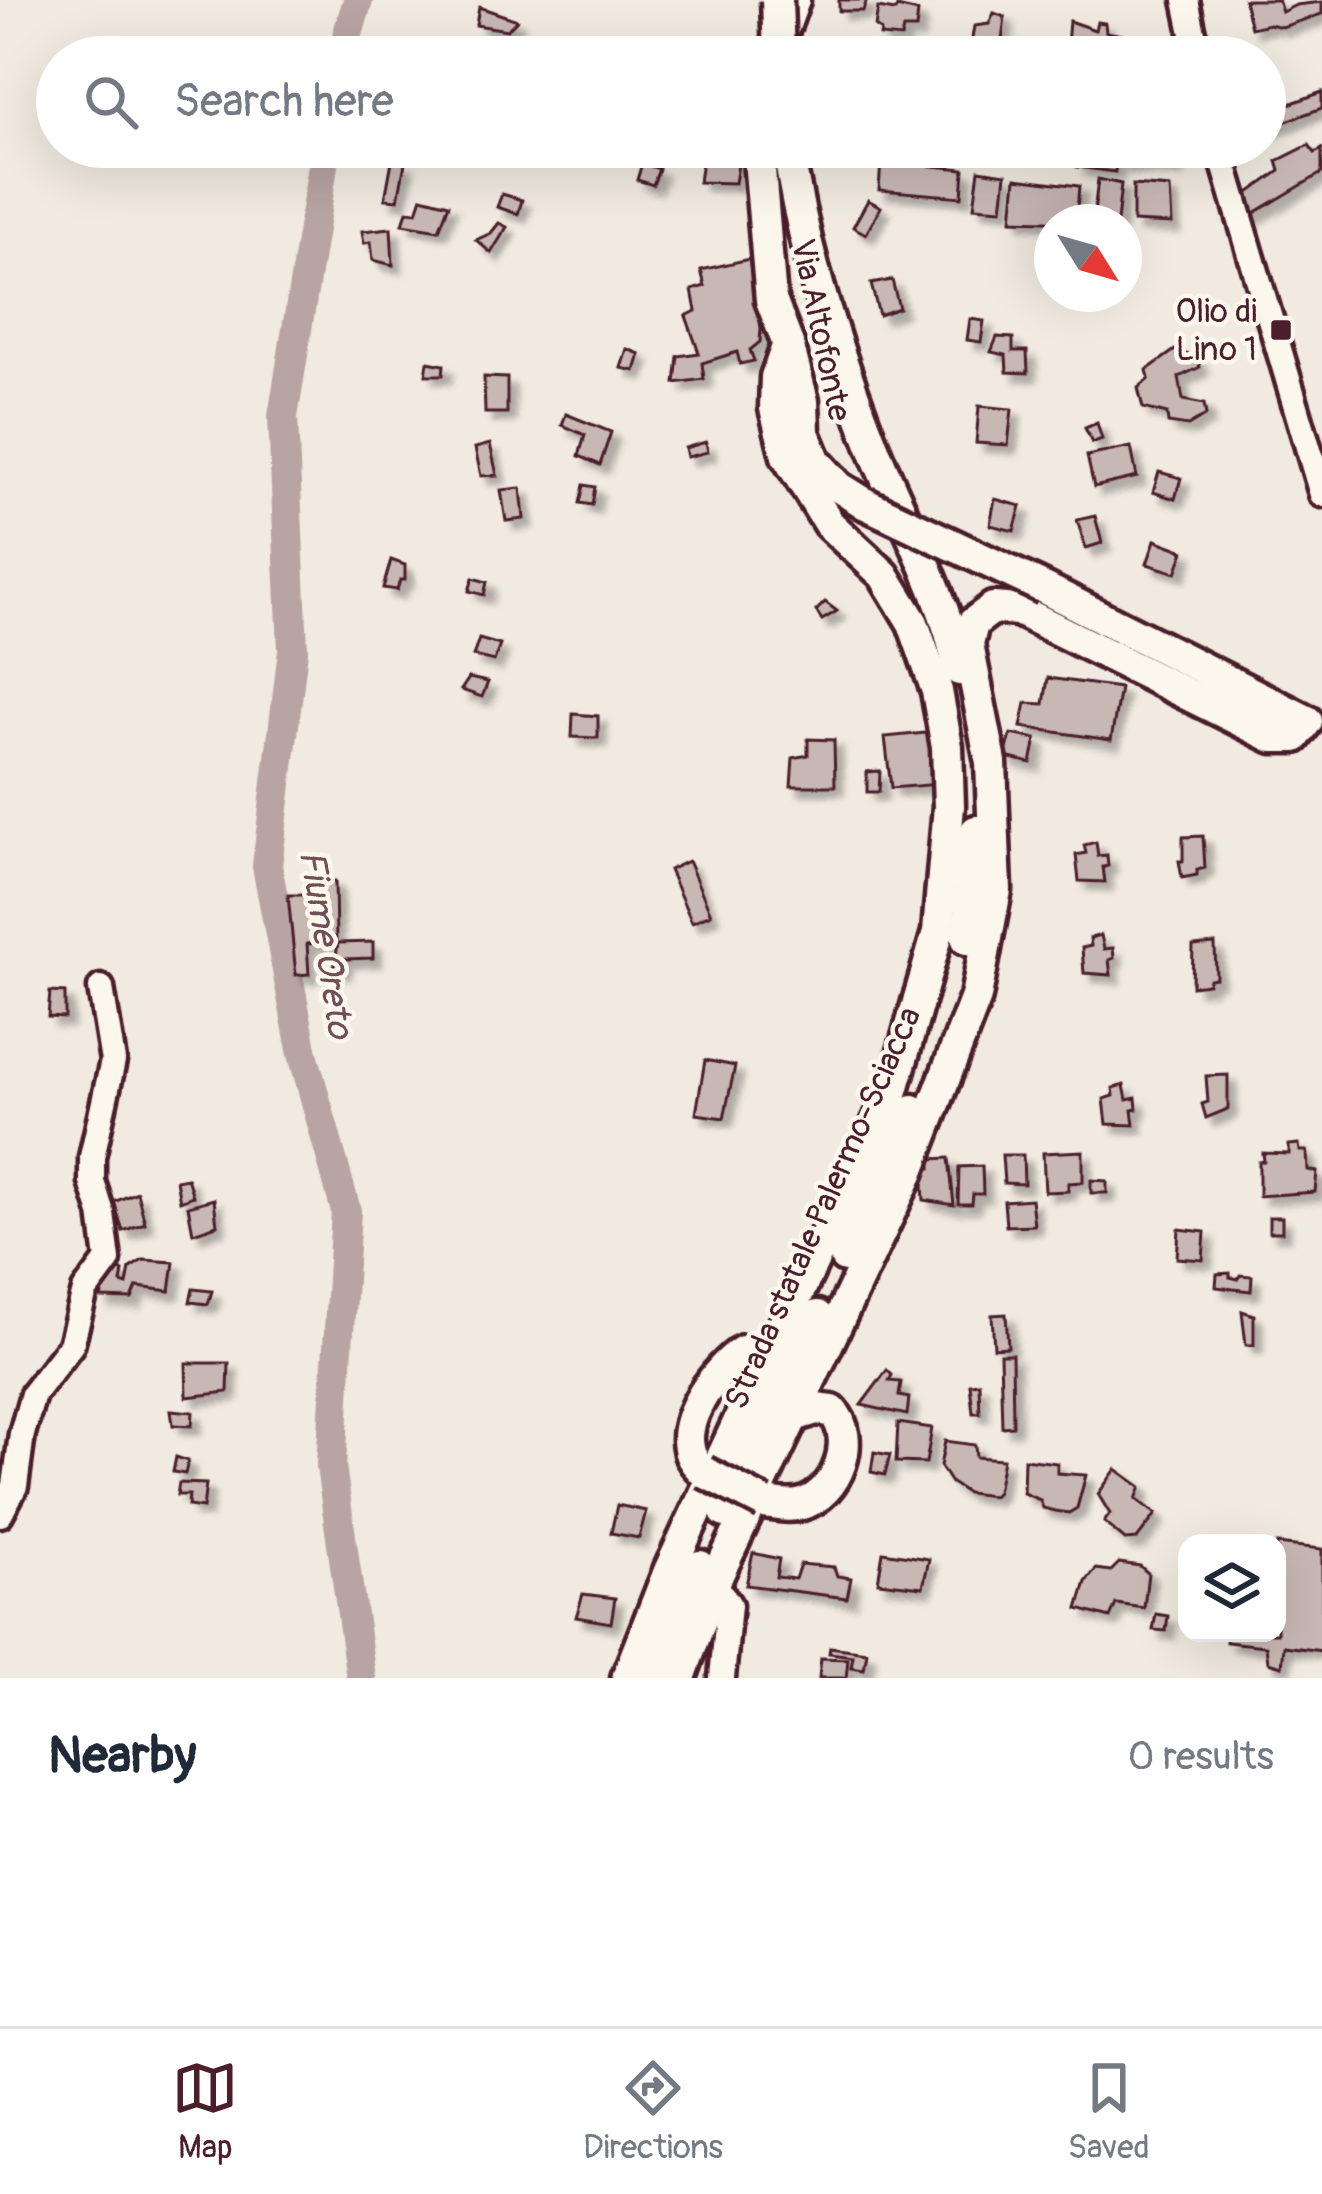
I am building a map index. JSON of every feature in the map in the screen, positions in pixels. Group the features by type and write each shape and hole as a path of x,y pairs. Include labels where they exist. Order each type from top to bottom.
{"main road":[{"path":"776,36 777,0"},
{"path":"783,36 794,0"},
{"name":"Via Altofonte","path":"760,168 772,300 802,401 804,433 816,462 839,487 1315,726"},
{"name":"Strada statale Palermo-Sciacca","path":"656,1678 696,1576 936,1057 962,975 972,909 977,826 956,654 873,446 818,278 792,168"},
{"path":"627,1678 669,1571 893,1090 938,932 950,806 947,747 937,691 913,623 884,575 829,524 787,455 775,408 776,377 788,344"},
{"path":"680,1678 714,1583 907,1176 976,997 996,890 991,762 968,645 974,623 993,608 1018,610 1273,737 1295,736 1315,726"},
{"path":"765,1368 753,1352 743,1351 719,1373 699,1407 689,1426 688,1445 704,1472 764,1503 805,1504 833,1477 845,1434 832,1411 816,1409 794,1416"}],"street":[{"path":"1186,0 1194,36"},
{"path":"1225,168 1322,494"},
{"path":"0,1514 16,1486 33,1394 71,1345 86,1292 107,1260 102,1213 92,1182 92,1157 113,1060 100,988"},
{"path":"714,1583 729,1605 722,1678"}],"building":[{"path":"839,0 867,0 863,11 839,11"},
{"path":"1244,0 1278,0 1282,12 1322,2 1322,14 1282,27 1251,28"},
{"path":"479,7 517,20 507,30 476,25"},
{"path":"897,7 918,12 916,29 903,29 901,36 880,36 875,27 878,8 895,11"},
{"path":"994,13 1005,17 1003,36 972,36 974,26 989,24"},
{"path":"1069,21 1095,30 1097,22 1105,23 1106,32 1123,35 1123,36 1068,36"},
{"path":"1322,92 1322,108 1286,121 1286,105"},
{"path":"1309,145 1315,153 1322,149 1322,173 1246,218 1240,199 1279,168 1286,168 1286,156"},
{"path":"391,168 404,168 398,200 385,199"},
{"path":"641,168 659,169 653,185 637,180"},
{"path":"701,168 737,168 735,183 699,182"},
{"path":"881,168 964,169 962,197 879,190"},
{"path":"979,170 1006,174 1002,209 974,207"},
{"path":"1016,178 1079,186 1078,204 1034,204 1034,221 1012,220"},
{"path":"1098,179 1121,184 1119,204 1095,204"},
{"path":"1133,185 1170,188 1172,224 1142,222 1142,204 1133,204"},
{"path":"502,194 522,200 518,214 497,207"},
{"path":"422,197 449,204 439,230 403,224 407,211 417,212"},
{"path":"868,200 881,207 866,234 853,227"},
{"path":"499,223 507,227 491,253 476,240"},
{"path":"391,228 393,265 373,260 371,242 364,243 362,231"},
{"path":"749,259 761,328 760,342 750,350 754,361 740,364 737,352 702,363 704,379 675,383 678,356 699,353 686,316 696,311 692,290 705,286 701,270"},
{"path":"892,280 899,308 879,315 871,284"},
{"path":"970,319 984,321 981,342 967,340"},
{"path":"997,337 1013,338 1013,351 1027,351 1028,373 1007,372 1006,355 991,352"},
{"path":"627,349 640,354 635,371 621,368"},
{"path":"1175,350 1197,358 1200,367 1179,377 1183,400 1204,404 1206,415 1188,426 1168,423 1167,414 1143,408 1138,388 1149,379 1147,370"},
{"path":"428,362 444,365 443,375 426,375"},
{"path":"484,377 507,378 507,413 485,413"},
{"path":"979,406 1012,409 1008,445 976,443"},
{"path":"566,414 611,432 600,465 579,456 585,435 562,425"},
{"path":"1097,423 1102,439 1092,443 1085,428"},
{"path":"706,442 708,452 687,457 685,448"},
{"path":"490,444 497,475 481,476 475,448"},
{"path":"1131,447 1137,477 1094,487 1087,456"},
{"path":"1159,472 1181,478 1175,499 1153,492"},
{"path":"584,485 595,487 592,505 580,503"},
{"path":"521,488 524,519 506,521 501,490"},
{"path":"995,499 1021,506 1014,531 990,525"},
{"path":"1095,516 1102,543 1086,548 1077,520"},
{"path":"1155,540 1184,551 1176,573 1147,564"},
{"path":"391,560 405,565 405,580 400,580 397,590 383,588"},
{"path":"473,578 487,582 484,595 469,591"},
{"path":"825,602 837,611 822,620 816,611"},
{"path":"479,639 500,645 494,661 473,656"},
{"path":"469,678 488,682 482,697 461,690"},
{"path":"1048,678 1120,688 1111,740 1021,727 1026,703 1044,704"},
{"path":"573,714 598,716 598,738 572,737"},
{"path":"936,732 941,784 891,788 885,737"},
{"path":"1011,734 1036,739 1031,763 1005,757"},
{"path":"808,739 834,740 835,786 791,786 793,758 808,755"},
{"path":"880,771 879,792 867,792 867,772"},
{"path":"1203,836 1205,868 1182,878 1183,837"},
{"path":"1096,842 1098,856 1107,855 1105,882 1079,881 1076,855 1086,853 1084,845"},
{"path":"688,861 711,914 692,922 669,870"},
{"path":"335,881 336,942 307,944 309,974 296,975 288,895 311,895 313,882"},
{"path":"1101,935 1104,949 1113,948 1111,975 1084,973 1082,948 1091,946 1090,938"},
{"path":"373,942 373,958 344,959 342,971 334,970 338,943"},
{"path":"1215,944 1216,978 1192,986 1193,946"},
{"path":"50,992 65,993 65,1018 48,1017"},
{"path":"705,1060 735,1066 724,1118 696,1114"},
{"path":"1228,1075 1228,1109 1206,1118 1202,1104 1208,1102 1206,1076"},
{"path":"1124,1085 1127,1100 1136,1098 1134,1125 1107,1124 1104,1099 1114,1096 1113,1088"},
{"path":"1299,1144 1300,1151 1307,1151 1308,1170 1317,1172 1315,1192 1259,1196 1263,1153 1289,1154 1289,1145"},
{"path":"1083,1151 1083,1182 1068,1183 1068,1191 1045,1192 1043,1153"},
{"path":"1002,1155 1023,1155 1024,1184 1004,1183"},
{"path":"949,1158 954,1205 924,1200 922,1169 931,1168 931,1159"},
{"path":"982,1166 983,1194 973,1194 972,1204 958,1204 959,1167"},
{"path":"187,1178 193,1196 180,1201 176,1180"},
{"path":"1091,1180 1107,1181 1107,1193 1091,1193"},
{"path":"137,1192 145,1223 123,1231 114,1202"},
{"path":"214,1199 217,1225 193,1233 188,1206"},
{"path":"1031,1199 1034,1225 1006,1226 1004,1201"},
{"path":"1269,1217 1282,1217 1282,1232 1269,1232"},
{"path":"1179,1229 1205,1232 1203,1260 1177,1258"},
{"path":"143,1260 174,1262 170,1291 137,1287 132,1299 101,1298 108,1269 123,1271 121,1283 127,1285 130,1268"},
{"path":"1230,1273 1238,1279 1252,1276 1251,1291 1216,1287 1217,1274"},
{"path":"193,1289 212,1291 208,1304 190,1302"},
{"path":"1242,1311 1254,1315 1254,1345 1246,1345"},
{"path":"1006,1314 1008,1347 994,1348 992,1315"},
{"path":"1000,1354 1012,1354 1013,1426 1002,1427"},
{"path":"186,1363 229,1363 228,1392 187,1397"},
{"path":"887,1370 892,1375 889,1381 901,1382 899,1396 909,1398 907,1415 861,1405"},
{"path":"979,1383 980,1413 973,1413 970,1384"},
{"path":"171,1410 193,1412 192,1426 173,1425"},
{"path":"898,1423 932,1428 926,1463 896,1462"},
{"path":"945,1441 975,1445 976,1457 1003,1459 993,1496 967,1493 951,1483 940,1466"},
{"path":"874,1452 890,1455 885,1475 871,1472"},
{"path":"176,1457 188,1461 185,1474 173,1472"},
{"path":"1024,1459 1057,1463 1057,1473 1086,1475 1077,1508 1069,1513 1043,1508 1040,1500 1023,1493"},
{"path":"1116,1469 1141,1487 1136,1499 1156,1514 1137,1539 1125,1540 1104,1522 1110,1514 1098,1494"},
{"path":"179,1483 206,1484 203,1508 188,1506 189,1495 177,1495"},
{"path":"617,1505 646,1511 639,1538 611,1533"},
{"path":"1286,1545 1322,1549 1322,1651 1284,1646 1282,1666 1268,1662 1266,1646 1226,1642 1286,1642"},
{"path":"883,1552 929,1559 923,1587 878,1582"},
{"path":"753,1553 779,1559 776,1577 795,1579 800,1564 834,1567 837,1576 851,1578 847,1598 746,1585"},
{"path":"1119,1563 1140,1566 1148,1573 1144,1608 1116,1604 1110,1618 1078,1609 1086,1582 1096,1569 1111,1571"},
{"path":"583,1594 615,1598 611,1623 576,1617"},
{"path":"1156,1614 1168,1616 1166,1631 1153,1630"},
{"path":"830,1647 867,1652 864,1669 851,1667 853,1656 829,1653"},
{"path":"821,1658 848,1659 846,1678 819,1678"}],"waterway":[{"name":"Fiume Oreto","path":"347,36 358,0"},
{"name":"Fiume Oreto","path":"323,168 283,417 293,650 267,866 303,1054 346,1211 331,1466 361,1678"}],"place":[{"name":"Olio di Lino 1","path":"1281,330"}]}
